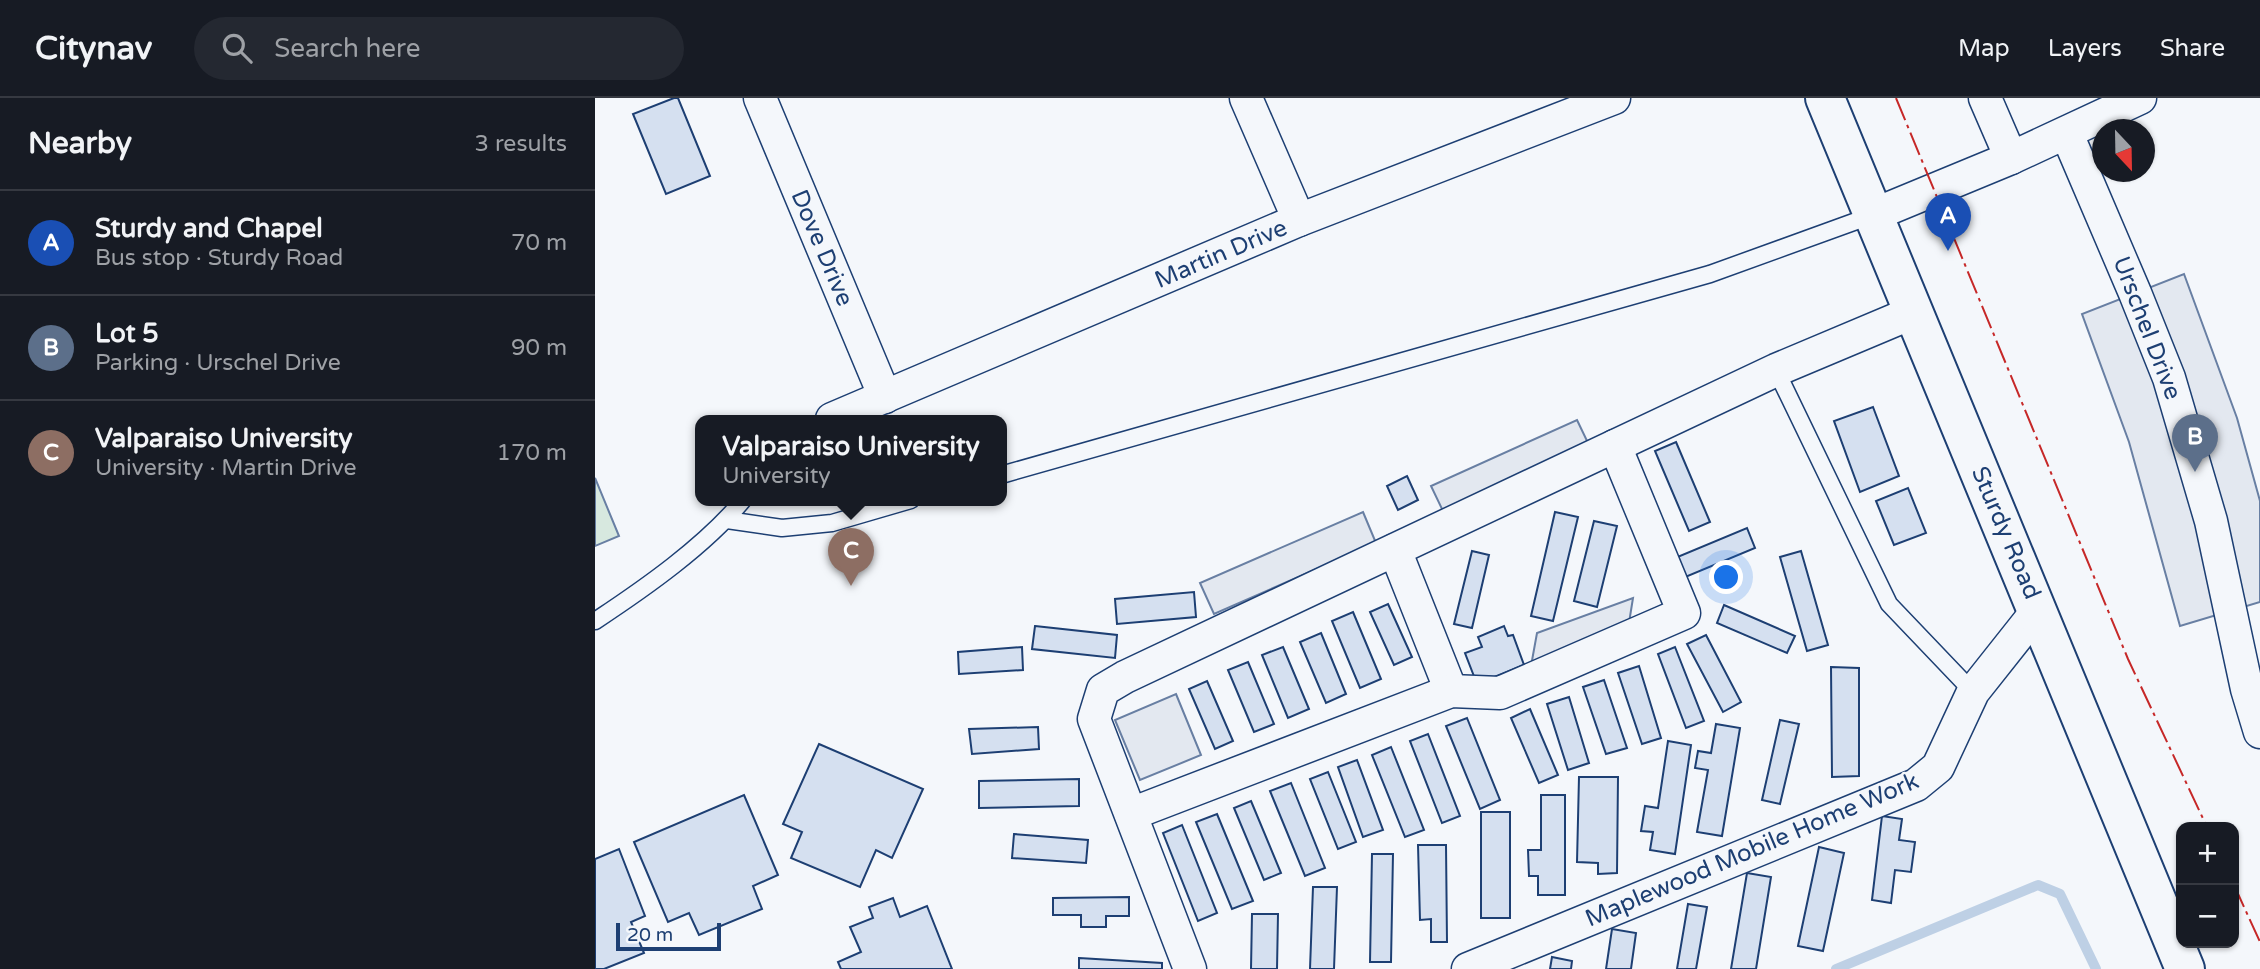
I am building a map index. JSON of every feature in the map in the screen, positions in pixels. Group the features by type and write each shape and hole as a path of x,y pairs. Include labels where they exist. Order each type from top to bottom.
{"main road":[{"name":"Sturdy Road","path":"1825,98 2185,969"}],"street":[{"name":"Dove Drive","path":"760,98 884,397"},
{"path":"1246,98 1299,220"},
{"name":"Martin Drive","path":"841,415 1299,220 1614,98"},
{"path":"1986,98 2011,158"},
{"path":"1873,215 2067,134 2140,98"},
{"name":"Urschel Drive","path":"2067,134 2169,378 2211,521 2247,689 2260,732"},
{"path":"1190,969 1094,719 1103,690 1125,677 1776,370 1914,312"},
{"path":"1131,814 1451,691 1500,693 1684,613 1615,446"},
{"path":"1395,550 1451,691"},
{"name":"Maplewood Mobile Home Work","path":"1468,969 1916,785 1938,767 1973,692 2038,610"}],"lane":[{"path":"1007,474 1710,274 1873,215"},
{"path":"1776,370 1889,604 1973,692"},
{"path":"595,621 638,593 727,520 738,506"},
{"path":"727,520 782,528 832,523 890,506"}],"shaded area":[{"path":"2184,274 2237,418 2260,501 2260,602 2180,626 2129,442 2082,314"},
{"path":"1577,420 1589,445 1443,511 1431,486"},
{"path":"595,478 619,536 595,546"},
{"path":"1363,512 1376,543 1214,614 1200,583"},
{"path":"1633,598 1628,629 1531,666 1537,633"},
{"path":"1176,694 1201,755 1140,780 1115,720"}],"building":[{"path":"678,98 710,176 666,194 633,114"},
{"path":"1873,407 1899,476 1860,492 1834,421"},
{"path":"1676,442 1710,522 1689,531 1655,451"},
{"path":"1407,476 1418,500 1398,510 1387,486"},
{"path":"1908,488 1926,533 1894,545 1876,501"},
{"path":"1555,512 1578,517 1553,621 1531,616"},
{"path":"1594,521 1617,526 1597,607 1574,601"},
{"path":"1747,528 1755,548 1683,578 1675,558"},
{"path":"1472,551 1489,555 1472,628 1454,624"},
{"path":"1801,551 1828,645 1807,651 1780,557"},
{"path":"1194,592 1196,617 1117,624 1115,599"},
{"path":"1388,604 1412,657 1394,665 1370,612"},
{"path":"1724,605 1795,636 1787,653 1717,623"},
{"path":"1353,612 1381,679 1360,688 1332,621"},
{"path":"1035,626 1117,635 1115,658 1032,649"},
{"path":"1504,626 1508,636 1513,635 1524,665 1477,684 1465,653 1482,647 1478,637"},
{"path":"1321,633 1346,694 1326,703 1300,642"},
{"path":"1706,635 1741,702 1723,712 1687,644"},
{"path":"1022,647 1023,670 959,674 958,652"},
{"path":"1283,647 1309,709 1288,718 1262,655"},
{"path":"1675,647 1704,721 1686,728 1658,654"},
{"path":"1248,662 1274,724 1254,732 1228,670"},
{"path":"1639,666 1661,738 1642,744 1618,673"},
{"path":"1831,667 1859,668 1859,776 1832,777"},
{"path":"1604,680 1627,748 1606,754 1583,687"},
{"path":"1207,681 1233,741 1215,749 1189,689"},
{"path":"1569,697 1589,763 1568,770 1547,704"},
{"path":"1530,709 1558,775 1539,783 1511,718"},
{"path":"1467,718 1500,800 1480,809 1446,726"},
{"path":"1780,720 1799,724 1780,804 1762,800"},
{"path":"1716,724 1740,728 1722,836 1697,832 1708,770 1695,768 1698,751 1711,753"},
{"path":"1038,727 1039,749 972,754 969,729"},
{"path":"1428,734 1460,816 1442,823 1410,741"},
{"path":"1668,741 1691,745 1675,854 1650,850 1653,832 1641,831 1645,806 1658,808"},
{"path":"819,744 923,789 892,858 876,850 860,887 791,858 802,832 783,824"},
{"path":"1391,747 1424,830 1405,837 1372,755"},
{"path":"1357,760 1383,830 1363,837 1338,767"},
{"path":"1328,772 1356,842 1338,849 1310,779"},
{"path":"1579,777 1618,777 1617,873 1598,874 1598,863 1577,862"},
{"path":"1079,779 1079,806 979,808 979,781"},
{"path":"1291,783 1325,868 1305,876 1270,791"},
{"path":"744,795 778,875 753,886 762,909 699,935 689,913 668,922 634,842"},
{"path":"1541,795 1565,795 1565,895 1538,895 1538,876 1529,876 1528,850 1541,850"},
{"path":"1251,801 1281,873 1264,880 1234,808"},
{"path":"1481,812 1510,812 1510,918 1481,918"},
{"path":"1217,814 1253,901 1232,909 1196,822"},
{"path":"1882,816 1902,819 1899,840 1915,842 1911,872 1895,870 1891,903 1872,900"},
{"path":"1182,825 1217,913 1198,921 1163,833"},
{"path":"1014,834 1088,840 1086,863 1012,858"},
{"path":"1418,845 1446,845 1447,942 1431,942 1431,919 1420,920"},
{"path":"1819,847 1844,853 1823,951 1798,946"},
{"path":"619,849 645,916 631,922 644,953 604,969 595,969 595,859"},
{"path":"1372,854 1393,854 1391,962 1370,962"},
{"path":"1747,873 1771,877 1756,969 1731,969"},
{"path":"1313,887 1337,887 1334,969 1310,969"},
{"path":"1129,897 1129,916 1106,916 1106,927 1081,927 1081,915 1053,915 1053,898"},
{"path":"893,898 900,917 927,906 952,969 841,969 838,962 861,952 850,927 873,918 869,907"},
{"path":"1688,904 1707,907 1696,969 1677,969"},
{"path":"1252,914 1278,914 1277,969 1251,969"},
{"path":"1612,929 1636,933 1631,969 1606,969"},
{"path":"1552,957 1572,961 1571,969 1550,969"},
{"path":"1079,958 1162,963 1162,969 1079,969"}],"waterway":[{"path":"1836,969 2038,885 2060,894 2096,969"}],"power":[{"path":"1896,98 2128,659 2205,822"},
{"path":"2239,896 2260,942"}],"place":[{"name":"Sturdy and Chapel","path":"1948,251"},
{"name":"Lot 5","path":"2195,472"},
{"name":"Valparaiso University","path":"851,586"}]}
